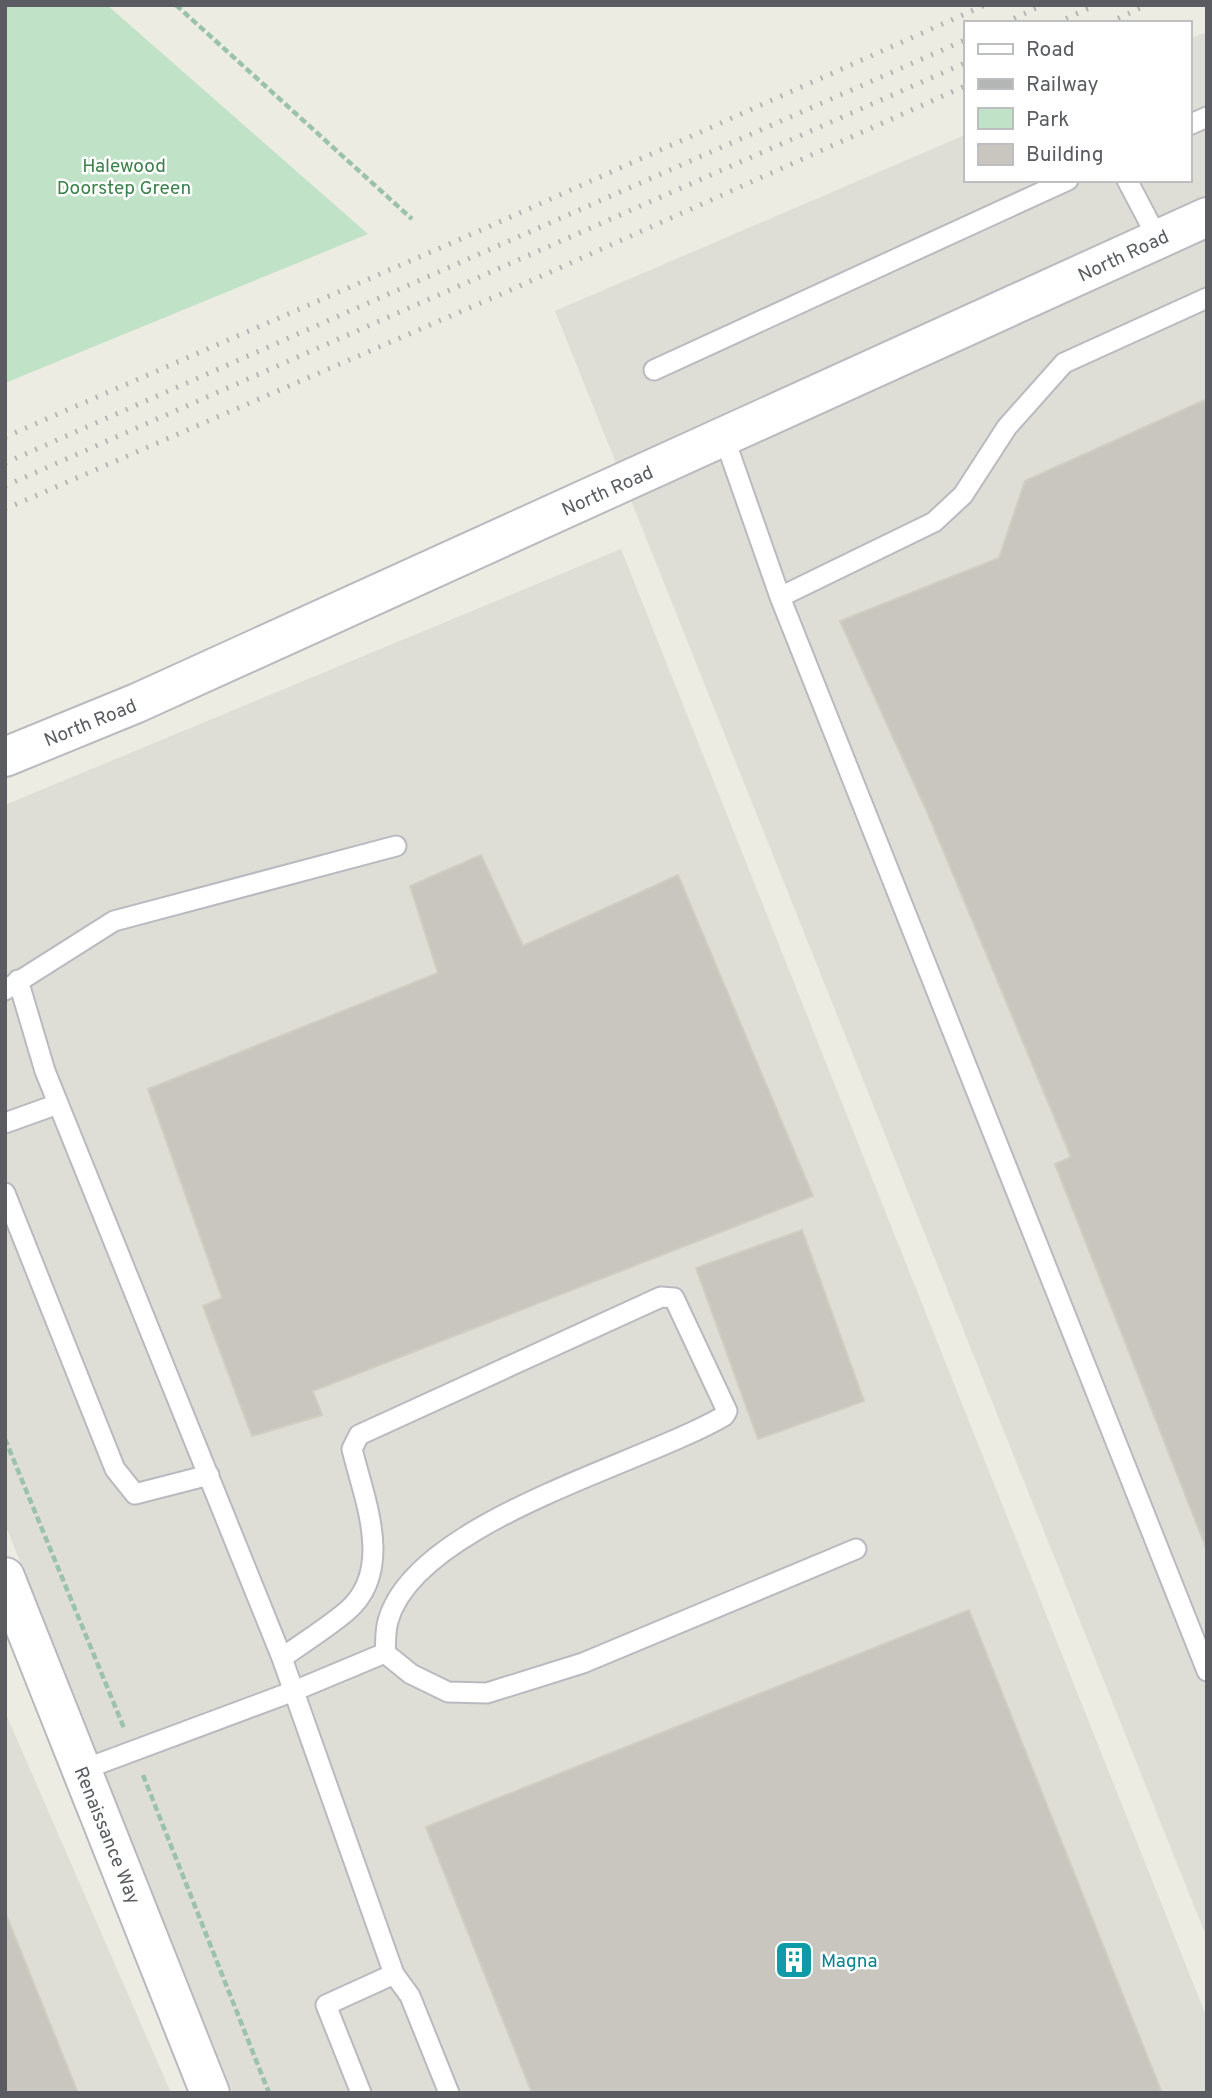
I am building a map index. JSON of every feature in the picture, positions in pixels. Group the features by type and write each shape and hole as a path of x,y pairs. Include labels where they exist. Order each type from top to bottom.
{"street":[{"name":"North Road","path":"5,757 137,703 1207,217"},
{"name":"Renaissance Way","path":"5,1577 210,2093"}],"lane":[{"path":"1191,124 1207,117"},
{"path":"654,370 1064,182"},
{"path":"1128,182 1158,239"},
{"path":"780,597 934,522 963,495 1007,427 1064,363 1207,298"},
{"path":"724,437 780,597 1206,1665"},
{"path":"396,846 114,921 12,985 282,1658 394,1974 410,1996 449,2093"},
{"path":"5,1124 58,1104"},
{"path":"5,1193 115,1469 135,1494 209,1475"},
{"path":"282,1658 350,1609 368,1581 376,1550 352,1448 359,1434 661,1297 674,1298 727,1410 724,1416 498,1517 439,1554 401,1594 388,1621 385,1653"},
{"path":"385,1653 411,1674 448,1692 488,1693 583,1663 856,1549"},
{"path":"82,1770 294,1691 385,1653"},
{"path":"361,2093 326,2005 394,1974"}],"path":[{"path":"176,5 412,219"}],"shaded area":[{"path":"1207,32 1207,1938 555,311 964,135 964,182 1191,182 1191,38"},
{"path":"621,549 1207,2018 1207,2093 233,2093 5,1524 5,805"},
{"path":"5,1712 171,2093 5,2093"}],"green space":[{"name":"Halewood Doorstep Green","path":"5,5 107,5 368,234 5,383"}],"building":[{"path":"1207,399 1207,1550 1055,1164 1071,1157 928,814 840,621 999,558 1025,481"},
{"path":"481,855 523,946 678,875 813,1196 313,1391 322,1415 252,1436 203,1306 222,1298 148,1089 438,973 410,886"},
{"path":"802,1230 864,1401 758,1439 696,1268"},
{"name":"Magna","path":"969,1610 1162,2093 532,2093 426,1827"},
{"path":"5,1912 78,2093 5,2093"}],"railway":[{"path":"5,437 479,231 985,5"},
{"path":"1008,21 1043,5"},
{"path":"1060,21 1096,5"},
{"path":"1112,21 1147,5"},
{"path":"5,463 964,40"},
{"path":"5,486 964,63"},
{"path":"5,509 506,292 964,86"}],"place":[{"name":"Magna","path":"794,1960"}]}
